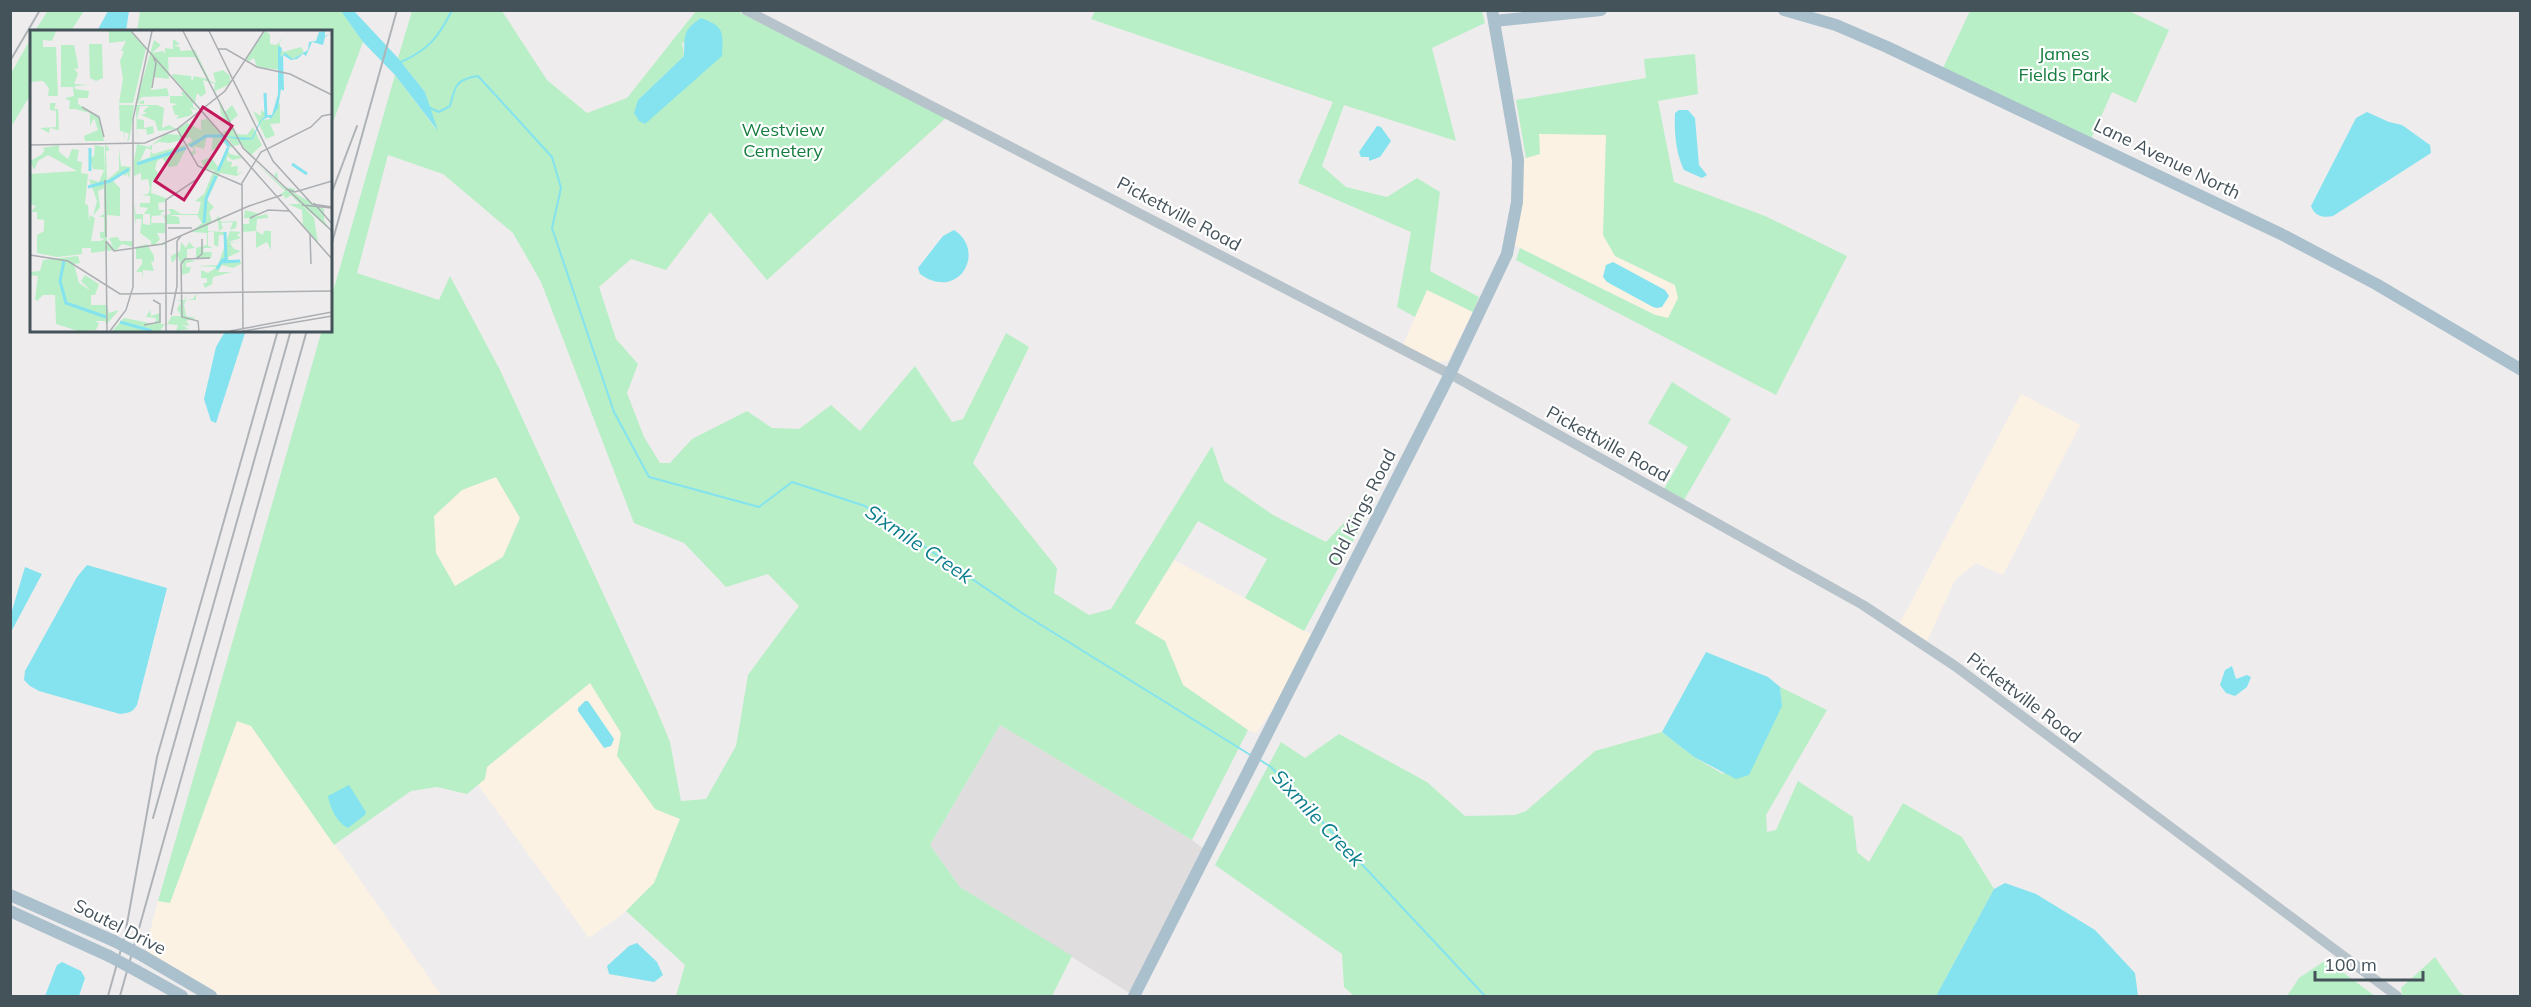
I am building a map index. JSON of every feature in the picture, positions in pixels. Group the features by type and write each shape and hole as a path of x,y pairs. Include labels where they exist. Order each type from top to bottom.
{"main road":[{"path":"1493,16 1601,10"},
{"name":"Lane Avenue North","path":"1784,10 1836,25 1887,47 2281,234 2376,284 2520,369"},
{"name":"Old Kings Road","path":"1134,996 1450,374 1507,254 1517,202 1518,160 1493,16"},
{"name":"Soutel Drive","path":"10,895 114,941 211,996"},
{"name":"Soutel Drive","path":"10,910 109,956 182,996"}],"street":[{"name":"Pickettville Road","path":"746,10 1450,374 1863,605 1912,636 2397,996"}],"shaded area":[{"path":"1539,133 1606,135 1603,235 1615,256 1675,285 1678,298 1668,318 1656,315 1514,245 1522,159 1540,154"},
{"path":"1427,289 1473,312 1448,361 1436,362 1403,345"},
{"path":"2021,394 2080,425 2003,575 1976,563 1955,580 1927,641 1900,623"},
{"path":"496,477 520,517 503,557 455,587 436,553 434,516 462,490"},
{"path":"1174,560 1313,635 1271,712 1256,733 1248,730 1183,685 1165,641 1134,623"},
{"path":"590,683 680,819 654,883 626,911 589,938 478,785 485,779 487,767"},
{"path":"237,721 251,726 442,996 222,996 145,951 158,901 170,902"},
{"path":"1000,725 1205,850 1131,994 960,887 930,845"}],"green space":[{"path":"48,10 84,10 72,30 36,30"},
{"path":"341,10 363,42 332,125 332,30 137,30 140,11"},
{"name":"Westview Cemetery","path":"735,10 947,117 767,280 710,212 666,270 631,259 599,287 616,339 638,364 627,393 644,437 660,463 670,463 692,439 747,411 772,428 799,429 831,405 860,431 915,366 952,422 963,419 1006,333 1029,347 973,463 1057,568 1054,593 1089,615 1111,609 1212,446 1224,481 1273,515 1326,542 1358,508 1365,519 1304,631 1245,598 1267,559 1198,521 1135,623 1165,641 1183,685 1248,730 1192,840 1000,725 930,845 960,887 1072,956 1052,996 676,996 685,965 626,911 654,883 680,819 655,809 617,756 621,733 590,683 487,767 485,779 467,794 437,787 411,791 334,845 251,726 237,721 170,903 158,901 321,332 332,332 332,295 395,75 436,129 425,92 398,58 412,11 502,11 547,80 587,113 627,98 696,11","holes":["682,42 722,56 638,100 684,56","388,155 443,174 513,233 541,282 634,523 684,543 726,587 768,574 799,606 748,675 736,746 706,799 681,801 670,742 656,708 500,370 450,276 439,300 357,273","496,477 520,518 503,557 455,586 436,553 434,516 462,490"]},
{"path":"1095,11 1482,11 1485,23 1432,48 1456,141 1344,105 1322,166 1346,187 1387,197 1417,178 1440,192 1430,271 1479,297 1473,312 1427,290 1415,317 1397,307 1411,232 1298,183 1333,102 1091,19"},
{"name":"James Fields Park","path":"1970,11 2129,11 2169,30 2136,103 2112,92 2091,139 1943,68"},
{"path":"30,40 30,96 11,127 11,73"},
{"path":"1695,54 1698,94 1658,101 1674,182 1765,216 1847,256 1776,395 1516,260 1520,248 1655,315 1668,318 1678,298 1675,285 1615,256 1603,235 1606,135 1539,134 1540,154 1526,158 1516,100 1646,78 1644,59"},
{"path":"1672,382 1731,419 1684,500 1664,489 1688,447 1648,423"},
{"path":"1780,687 1827,710 1766,815 1767,832 1776,830 1798,781 1853,817 1857,852 1869,862 1903,803 1962,837 1994,889 1936,996 1354,996 1344,987 1342,954 1215,865 1281,742 1305,758 1339,734 1427,782 1465,816 1515,815 1526,811 1595,751 1662,732 1694,757 1723,774 1782,706"},
{"path":"2435,957 2460,993 2466,996 2402,995 2401,988"},
{"path":"2326,960 2375,996 2287,996 2299,978"}],"water":[{"path":"108,11 129,11 126,30 98,30"},
{"path":"341,11 354,11 398,58 425,92 438,131 395,75 363,42"},
{"path":"701,18 715,24 721,31 722,56 645,124 639,121 634,113 638,100 684,56 686,34 690,26"},
{"path":"1679,110 1688,110 1695,118 1699,165 1707,175 1702,178 1684,170 1681,164 1675,127 1675,113"},
{"path":"2367,112 2402,125 2430,145 2431,153 2333,216 2320,216 2311,206 2356,118"},
{"path":"1377,126 1381,127 1391,141 1380,157 1369,161 1369,157 1361,157 1359,152"},
{"path":"954,230 964,239 968,250 968,261 964,270 957,278 946,282 934,281 920,274 918,268 943,236"},
{"path":"1613,262 1665,290 1669,296 1662,307 1653,307 1607,282 1603,277 1606,265"},
{"path":"225,332 245,332 216,423 211,421 204,399 216,347"},
{"path":"87,565 167,588 137,705 128,713 120,714 39,691 24,680 25,671 77,577"},
{"path":"25,567 42,574 11,632 11,614"},
{"path":"1706,652 1768,677 1780,687 1782,706 1749,775 1736,779 1694,757 1662,732"},
{"path":"2232,666 2236,679 2247,675 2251,677 2247,687 2235,696 2226,693 2220,685 2225,670"},
{"path":"585,701 588,701 614,739 611,746 604,748 578,711"},
{"path":"349,785 366,812 348,828 335,815 328,796"},
{"path":"2005,883 2036,894 2095,930 2135,973 2138,996 1936,996 1994,889"},
{"path":"637,943 657,962 663,975 654,982 609,974 607,966 629,946"},
{"path":"62,962 81,971 85,978 79,996 45,996 57,965"}],"waterway":[{"path":"401,62 419,53 432,42 452,10"},
{"name":"Sixmile Creek","path":"428,107 439,112 450,106 453,93 458,85 465,79 478,76 552,157 561,188 552,228 614,412 649,477 759,507 792,482 865,506 1022,613 1252,756"},
{"name":"Sixmile Creek","path":"1260,760 1271,767 1485,996"}],"railway":[{"path":"10,61 40,10"},
{"path":"332,243 397,10"},
{"path":"332,192 357,126"},
{"path":"108,996 125,935 157,757 277,332"},
{"path":"153,818 290,332"},
{"path":"120,996 306,332"}]}
